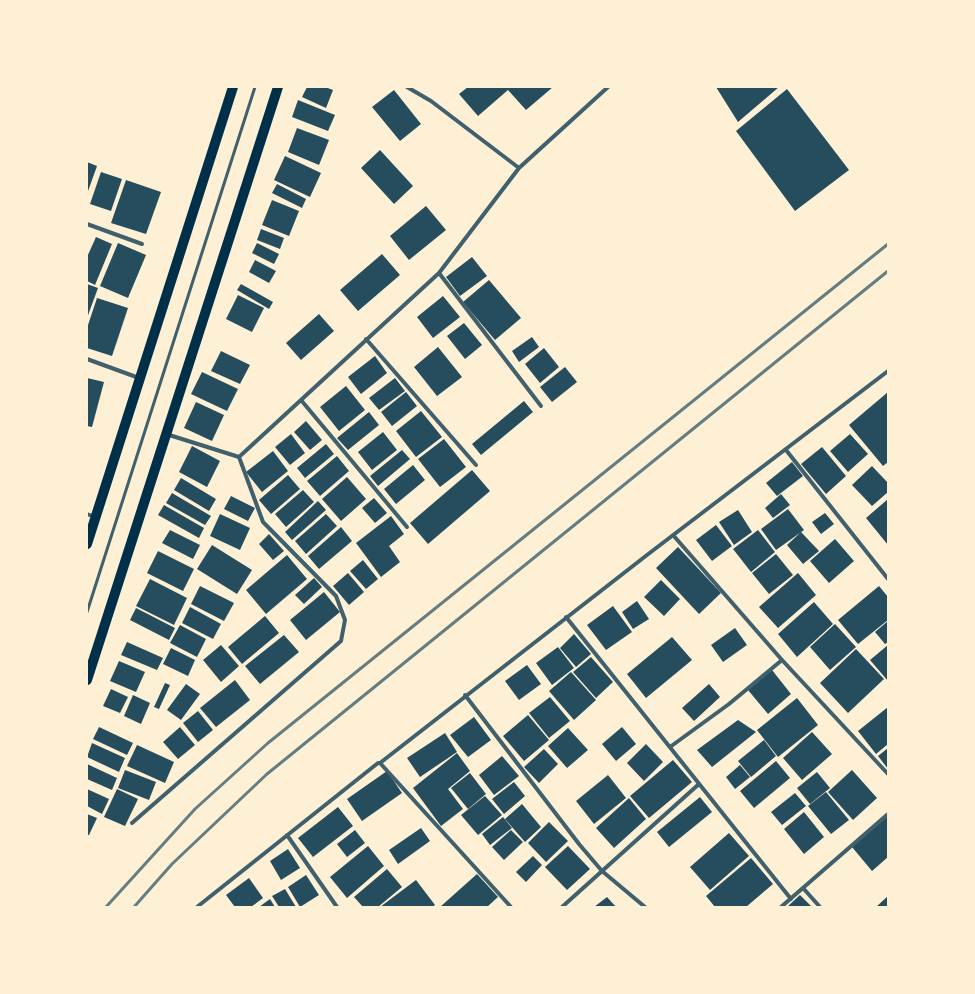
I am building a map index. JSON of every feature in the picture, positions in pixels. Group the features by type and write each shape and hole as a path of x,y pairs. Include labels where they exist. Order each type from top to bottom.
{"main road":[{"path":"87,544 91,516 139,378 233,87"},
{"path":"87,680 278,87"}],"street":[{"path":"407,87 431,101 519,168"},
{"path":"239,457 438,273 519,168 608,87"},
{"path":"87,224 142,244"},
{"path":"438,273 541,406"},
{"path":"366,339 476,465"},
{"path":"87,359 139,378"},
{"path":"198,907 465,695 888,371"},
{"path":"301,400 407,527"},
{"path":"166,434 239,457"},
{"path":"786,450 888,579"},
{"path":"132,823 341,641 345,620 336,596 263,522 239,457"},
{"path":"673,535 782,660 888,774"},
{"path":"566,617 790,899"},
{"path":"670,747 729,704 782,660"},
{"path":"465,695 555,814 602,871 645,907"},
{"path":"380,763 511,907"},
{"path":"562,907 699,784"},
{"path":"781,907 888,814"},
{"path":"287,835 337,907"},
{"path":"803,888 820,907"}],"lane":[{"path":"87,612 255,87"}],"building":[{"path":"307,87 325,87 333,90 326,108 302,97"},
{"path":"468,87 553,87 526,110 508,90 478,116 459,94"},
{"path":"716,87 779,87 738,122"},
{"path":"787,89 849,170 795,211 736,131"},
{"path":"394,90 421,124 400,141 372,107"},
{"path":"298,100 335,115 328,131 292,117"},
{"path":"297,128 329,140 319,165 288,152"},
{"path":"380,150 413,186 394,204 361,168"},
{"path":"285,156 321,173 310,197 274,180"},
{"path":"87,162 97,166 87,194"},
{"path":"101,172 122,179 111,211 90,204"},
{"path":"126,180 161,192 146,234 111,223"},
{"path":"277,184 306,199 302,208 272,193"},
{"path":"272,200 299,211 289,236 262,225"},
{"path":"426,206 446,230 409,260 390,236"},
{"path":"261,229 284,238 280,249 257,240"},
{"path":"96,237 112,244 95,285 87,281 87,257"},
{"path":"118,243 146,255 128,298 100,286"},
{"path":"257,243 279,254 274,264 252,253"},
{"path":"382,254 400,275 358,311 340,290"},
{"path":"472,257 487,276 460,296 446,277"},
{"path":"255,260 276,271 269,283 249,272"},
{"path":"489,280 521,318 495,340 463,302"},
{"path":"87,284 98,288 87,318"},
{"path":"241,284 273,302 269,309 237,290"},
{"path":"238,295 264,308 252,332 226,319"},
{"path":"443,296 460,317 433,338 417,317"},
{"path":"97,298 128,308 112,356 87,348 87,328"},
{"path":"319,314 334,331 301,360 286,343"},
{"path":"464,323 482,345 465,359 447,336"},
{"path":"532,337 539,347 519,362 512,351"},
{"path":"438,347 462,377 437,396 414,367"},
{"path":"544,348 559,367 540,383 525,364"},
{"path":"221,351 250,365 240,384 211,371"},
{"path":"375,356 387,373 361,394 348,377"},
{"path":"565,367 577,382 552,402 540,387"},
{"path":"202,372 238,389 227,411 191,394"},
{"path":"87,378 104,382 92,427 87,426"},
{"path":"395,378 405,391 379,410 369,398"},
{"path":"346,386 365,410 339,431 320,407"},
{"path":"406,392 417,406 392,426 381,412"},
{"path":"888,392 888,462 883,466 849,425"},
{"path":"524,401 533,412 481,455 472,444"},
{"path":"196,402 224,415 212,441 184,428"},
{"path":"421,411 442,437 416,457 396,431"},
{"path":"369,412 379,425 348,450 337,438"},
{"path":"306,421 322,440 310,450 294,432"},
{"path":"383,432 397,450 372,470 358,452"},
{"path":"291,434 305,453 290,465 275,447"},
{"path":"850,434 868,454 848,472 830,451"},
{"path":"444,439 466,467 440,487 418,459"},
{"path":"326,444 334,454 305,478 297,468"},
{"path":"192,446 220,461 207,487 179,472"},
{"path":"822,447 846,476 826,494 801,464"},
{"path":"402,450 410,459 378,486 370,476"},
{"path":"273,451 288,471 262,492 246,472"},
{"path":"337,456 349,471 320,496 307,481"},
{"path":"792,462 803,476 777,496 766,483"},
{"path":"413,465 425,480 396,504 384,489"},
{"path":"872,466 888,483 888,492 872,506 852,485"},
{"path":"472,470 490,491 428,544 410,523"},
{"path":"288,475 300,489 271,514 259,500"},
{"path":"347,477 366,499 341,521 322,499"},
{"path":"181,478 216,499 209,511 174,490"},
{"path":"303,490 314,502 286,527 275,514"},
{"path":"172,493 211,516 205,525 166,503"},
{"path":"781,494 790,505 773,518 765,508"},
{"path":"231,496 255,508 248,521 224,509"},
{"path":"374,498 387,513 375,523 362,508"},
{"path":"888,499 888,545 866,518"},
{"path":"318,501 326,510 292,540 285,532"},
{"path":"164,505 204,528 199,538 158,515"},
{"path":"788,509 804,530 776,550 761,529"},
{"path":"738,510 752,532 734,545 719,522"},
{"path":"825,513 834,524 821,534 812,522"},
{"path":"220,514 250,528 240,550 210,536"},
{"path":"326,514 337,526 306,554 295,541"},
{"path":"391,516 404,534 389,546 400,562 381,577 356,543"},
{"path":"716,525 732,546 712,561 696,540"},
{"path":"341,527 352,541 319,569 308,556"},
{"path":"170,530 200,545 193,559 162,543"},
{"path":"758,530 775,552 751,572 733,549"},
{"path":"801,532 819,551 803,564 787,545"},
{"path":"269,534 284,551 273,560 259,544"},
{"path":"835,539 854,561 829,583 810,561"},
{"path":"212,545 252,570 237,594 197,569"},
{"path":"678,547 721,593 699,614 656,568"},
{"path":"158,551 194,569 183,591 147,573"},
{"path":"776,554 793,575 769,594 752,573"},
{"path":"287,555 307,579 266,614 246,590"},
{"path":"363,560 378,579 366,589 350,571"},
{"path":"348,573 364,592 349,605 333,586"},
{"path":"798,573 816,595 778,628 759,607"},
{"path":"314,578 322,587 304,604 295,595"},
{"path":"150,579 187,598 174,625 136,606"},
{"path":"661,580 680,599 664,616 644,597"},
{"path":"200,586 234,603 224,621 191,604"},
{"path":"879,586 888,597 888,620 858,644 838,620"},
{"path":"324,592 340,612 306,640 290,620"},
{"path":"637,601 649,619 633,629 622,612"},
{"path":"814,602 833,624 797,657 778,634"},
{"path":"613,606 632,632 606,650 587,625"},
{"path":"190,607 221,624 213,639 182,623"},
{"path":"136,608 175,628 169,640 130,620"},
{"path":"265,616 279,633 242,664 228,647"},
{"path":"888,621 888,642 885,644 875,632"},
{"path":"835,624 856,647 830,670 810,647"},
{"path":"180,625 206,639 197,657 170,643"},
{"path":"735,628 747,645 723,662 711,645"},
{"path":"574,634 591,654 576,667 560,648"},
{"path":"284,635 299,652 260,684 245,666"},
{"path":"672,637 692,660 646,698 627,674"},
{"path":"127,642 163,658 157,670 121,655"},
{"path":"221,645 239,666 221,682 203,660"},
{"path":"888,645 888,681 870,660"},
{"path":"558,647 574,668 552,685 536,663"},
{"path":"171,648 195,660 188,676 163,664"},
{"path":"856,649 884,679 848,713 820,683"},
{"path":"591,657 613,682 596,698 573,672"},
{"path":"119,661 145,672 136,692 110,681"},
{"path":"527,665 541,684 519,700 505,681"},
{"path":"772,670 791,694 768,714 748,690"},
{"path":"571,672 596,700 574,720 549,691"},
{"path":"235,680 250,700 216,727 200,708"},
{"path":"165,683 170,685 159,709 154,707"},
{"path":"186,684 200,694 181,720 167,710"},
{"path":"709,684 720,697 694,721 682,708"},
{"path":"111,689 128,697 120,713 103,706"},
{"path":"133,695 150,703 141,724 124,716"},
{"path":"550,697 570,721 549,738 529,713"},
{"path":"797,698 818,725 778,757 757,730"},
{"path":"888,707 888,744 876,754 858,731"},
{"path":"198,711 213,730 198,742 183,723"},
{"path":"528,715 549,740 524,761 503,736"},
{"path":"474,717 491,740 468,757 450,735"},
{"path":"738,720 756,732 712,767 697,750"},
{"path":"99,727 133,743 127,755 93,739"},
{"path":"180,727 195,745 178,759 163,742"},
{"path":"622,727 636,744 616,761 602,744"},
{"path":"568,728 588,750 567,768 548,746"},
{"path":"812,732 832,754 802,780 783,758"},
{"path":"445,733 457,752 420,777 407,758"},
{"path":"764,740 776,756 751,777 738,761"},
{"path":"92,743 125,758 119,772 87,757"},
{"path":"646,744 663,762 644,781 627,763"},
{"path":"137,745 174,762 165,783 127,766"},
{"path":"888,748 888,769 878,756"},
{"path":"544,749 558,764 539,783 524,767"},
{"path":"457,753 470,771 448,789 463,809 441,826 413,788"},
{"path":"502,756 519,776 494,795 479,775"},
{"path":"673,760 692,782 649,818 630,796"},
{"path":"776,761 790,778 754,808 740,791"},
{"path":"87,764 117,778 112,790 87,779"},
{"path":"740,765 750,777 735,789 726,777"},
{"path":"125,770 156,782 149,800 118,788"},
{"path":"852,770 877,798 853,820 828,792"},
{"path":"387,771 402,793 362,821 347,799"},
{"path":"817,772 830,788 810,804 797,788"},
{"path":"470,773 486,794 468,809 451,788"},
{"path":"608,775 626,798 594,824 576,801"},
{"path":"514,782 525,796 504,814 492,799"},
{"path":"87,789 109,799 102,814 87,806"},
{"path":"117,789 138,799 125,826 104,817"},
{"path":"826,792 849,820 831,834 808,806"},
{"path":"795,793 806,806 782,825 771,812"},
{"path":"485,796 502,815 478,835 461,815"},
{"path":"700,797 712,812 669,847 657,832"},
{"path":"629,798 646,819 614,848 596,828"},
{"path":"522,804 541,827 525,842 505,819"},
{"path":"338,807 353,826 313,857 298,838"},
{"path":"804,812 824,837 804,854 784,829"},
{"path":"87,814 97,818 89,835 87,835"},
{"path":"888,816 888,857 872,871 852,847"},
{"path":"503,817 512,828 490,845 482,834"},
{"path":"549,822 568,841 546,862 528,843"},
{"path":"421,828 430,841 398,864 389,850"},
{"path":"355,830 365,843 347,857 337,844"},
{"path":"511,830 523,842 504,860 492,847"},
{"path":"729,833 749,856 710,890 690,867"},
{"path":"368,846 384,866 347,898 330,877"},
{"path":"568,846 590,869 567,890 545,867"},
{"path":"288,849 300,868 281,880 270,861"},
{"path":"533,856 542,865 526,882 516,872"},
{"path":"751,858 773,884 746,907 715,907 706,896"},
{"path":"387,869 402,887 378,907 363,907 354,897"},
{"path":"477,874 498,897 487,907 440,907"},
{"path":"306,875 319,895 300,907 288,887"},
{"path":"249,878 263,898 251,907 235,907 226,895"},
{"path":"416,880 435,905 432,907 380,907"},
{"path":"285,889 296,907 279,907 272,896"},
{"path":"800,895 812,907 787,907"},
{"path":"888,896 888,907 876,907"},
{"path":"607,897 616,907 594,907"},
{"path":"270,899 275,907 259,907"}],"railway":[{"path":"106,907 195,809 268,743 888,244"},
{"path":"134,907 172,864 267,774 888,271"}]}
